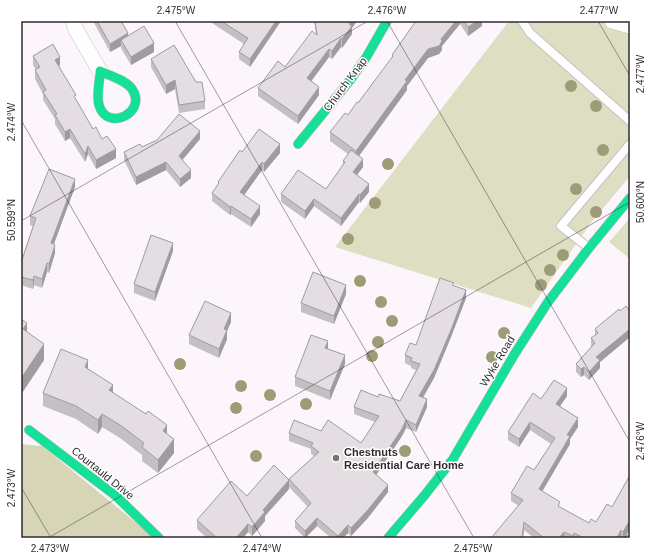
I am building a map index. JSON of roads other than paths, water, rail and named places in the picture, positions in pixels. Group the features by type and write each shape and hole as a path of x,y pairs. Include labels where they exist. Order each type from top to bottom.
{"street":[{"path":"73,21 76,30 100,71 99,104 101,110 105,114 115,119 126,116 134,108 135,97 133,91 129,86 100,71"},
{"name":"Church Knap","path":"298,144 351,79 367,56 387,21"},
{"path":"612,21 630,26"},
{"name":"Wyke Road","path":"388,538 424,496 453,458 521,344 548,302 589,248 630,198"},
{"name":"Courtauld Drive","path":"29,430 116,496 159,538"}],"lane":[{"path":"522,21 530,33 630,121"},
{"path":"589,248 561,226 630,144"}],"place":[{"name":"Chestnuts Residential Care Home","path":"336,458"}]}
